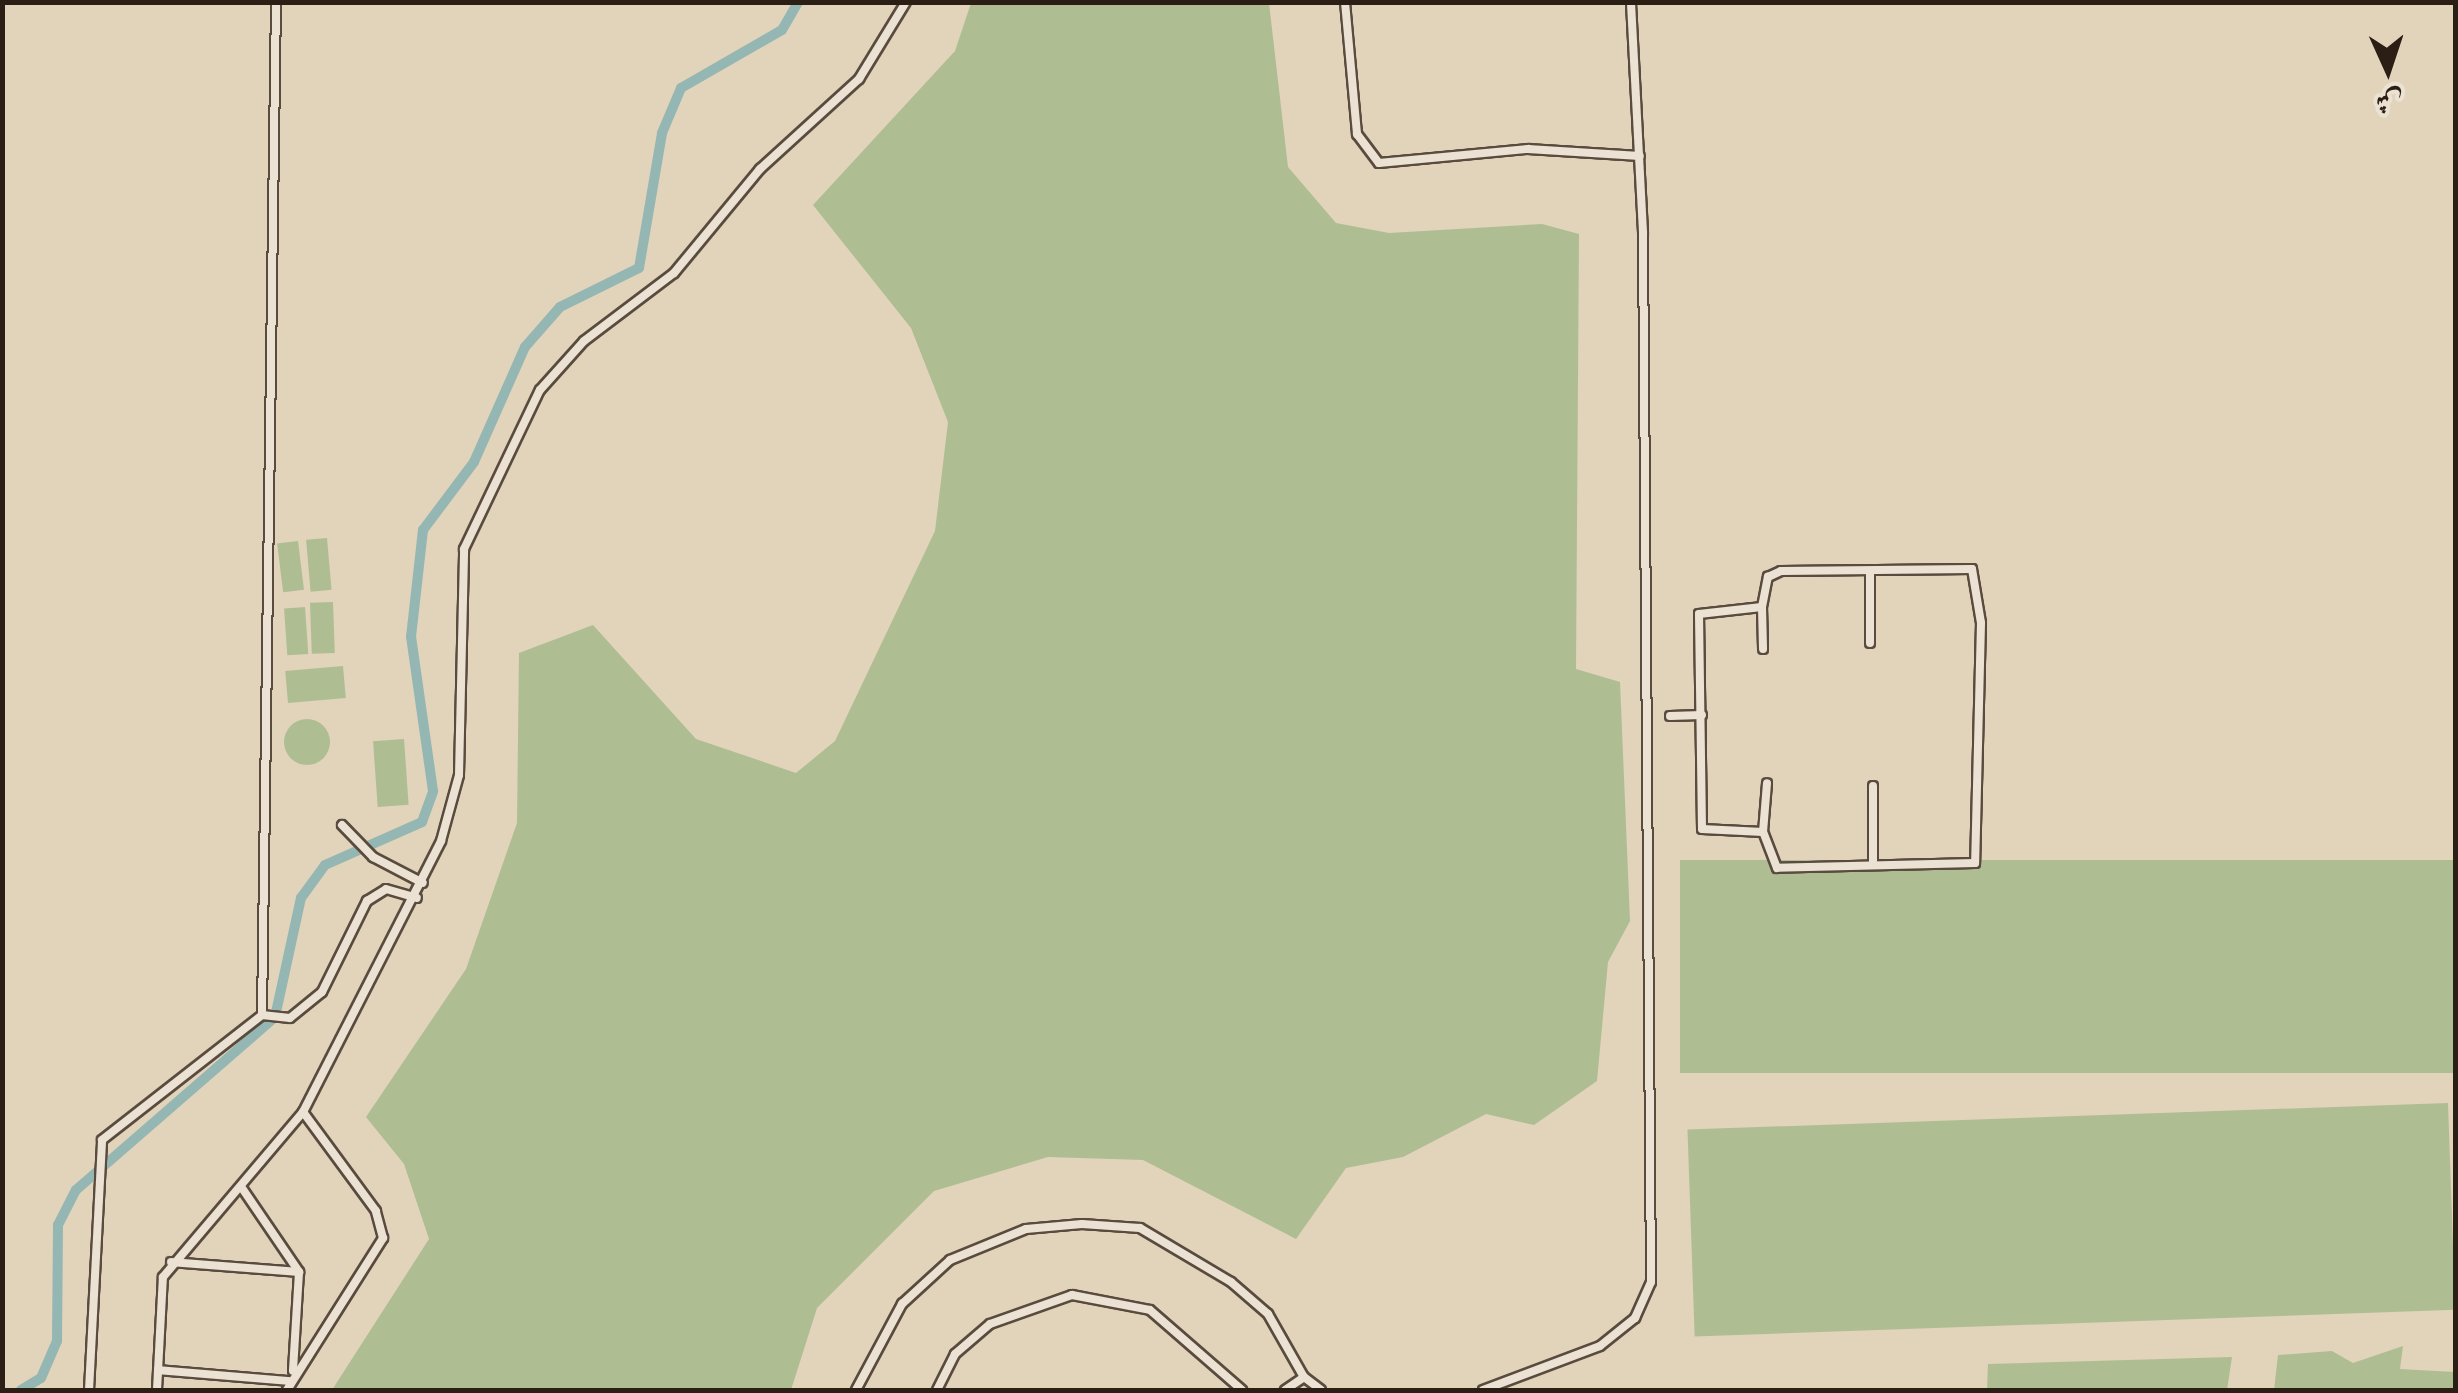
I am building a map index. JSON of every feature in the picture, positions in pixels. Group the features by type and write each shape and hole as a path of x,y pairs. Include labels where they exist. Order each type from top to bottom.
{"street":[{"path":"262,1015 276,2"},
{"path":"158,1390 161,1284 171,1262 242,1188 303,1112 424,883 458,789 464,548 540,390 584,340 655,290 760,169 859,79 906,2"},
{"path":"1345,2 1357,134 1379,163 1528,149 1640,156"},
{"path":"1483,1390 1600,1346 1635,1318 1651,1282 1640,156 1631,2"},
{"path":"1762,649 1762,608 1768,577 1781,571 1972,570 1981,623 1981,855 1777,868 1764,832 1767,783"},
{"path":"1870,572 1870,643"},
{"path":"1762,608 1699,614 1702,715 1698,824 1764,832"},
{"path":"1670,716 1702,715"},
{"path":"1872,864 1874,786"},
{"path":"342,826 373,857 424,883"},
{"path":"88,1390 96,1158 116,1125 262,1015 290,1018 322,992 366,902 386,889 417,898"},
{"path":"290,1382 374,1265 383,1238 376,1211 303,1112"},
{"path":"242,1188 299,1272 290,1382"},
{"path":"856,1390 902,1304 950,1260 1026,1229 1082,1224 1140,1228 1231,1282 1268,1314 1304,1378 1322,1390"},
{"path":"171,1262 299,1272"},
{"path":"937,1390 955,1354 990,1324 1072,1294 1150,1310 1242,1390"},
{"path":"158,1370 290,1382"},
{"path":"1285,1390 1304,1378"}],"green space":[{"path":"971,3 1269,3 1288,167 1336,223 1389,233 1542,224 1579,234 1576,669 1620,682 1630,921 1608,962 1597,1081 1534,1125 1486,1114 1403,1157 1346,1168 1296,1239 1143,1160 1048,1157 934,1191 817,1308 791,1390 332,1390 429,1239 404,1164 366,1117 466,969 517,823 519,653 593,625 696,739 796,773 835,741 935,531 948,422 911,328 813,205 955,51"},
{"path":"327,538 332,590 311,592 306,540"},
{"path":"298,541 304,590 283,592 277,544"},
{"path":"333,602 335,653 312,654 310,603"},
{"path":"305,607 308,654 287,655 284,608"},
{"path":"343,666 346,698 288,703 285,671"},
{"path":"307,719 323,726 330,742 323,758 307,765 291,758 284,742 291,726"},
{"path":"404,739 409,805 378,807 373,741"},
{"path":"1680,860 2455,860 2455,1073 1680,1073"},
{"path":"2448,1103 2455,1310 1695,1336 1687,1130"},
{"path":"2403,1346 2400,1369 2455,1372 2455,1390 2274,1390 2278,1355 2332,1351 2353,1363"},
{"path":"2232,1357 2227,1390 1987,1390 1988,1364"}],"waterway":[{"path":"21,1390 41,1378 57,1341 58,1225 76,1190 275,1017 301,898 325,865 422,822 433,791 411,637 423,530 474,462 525,347 560,307 639,268 662,133 681,88 782,30 798,2"}]}
